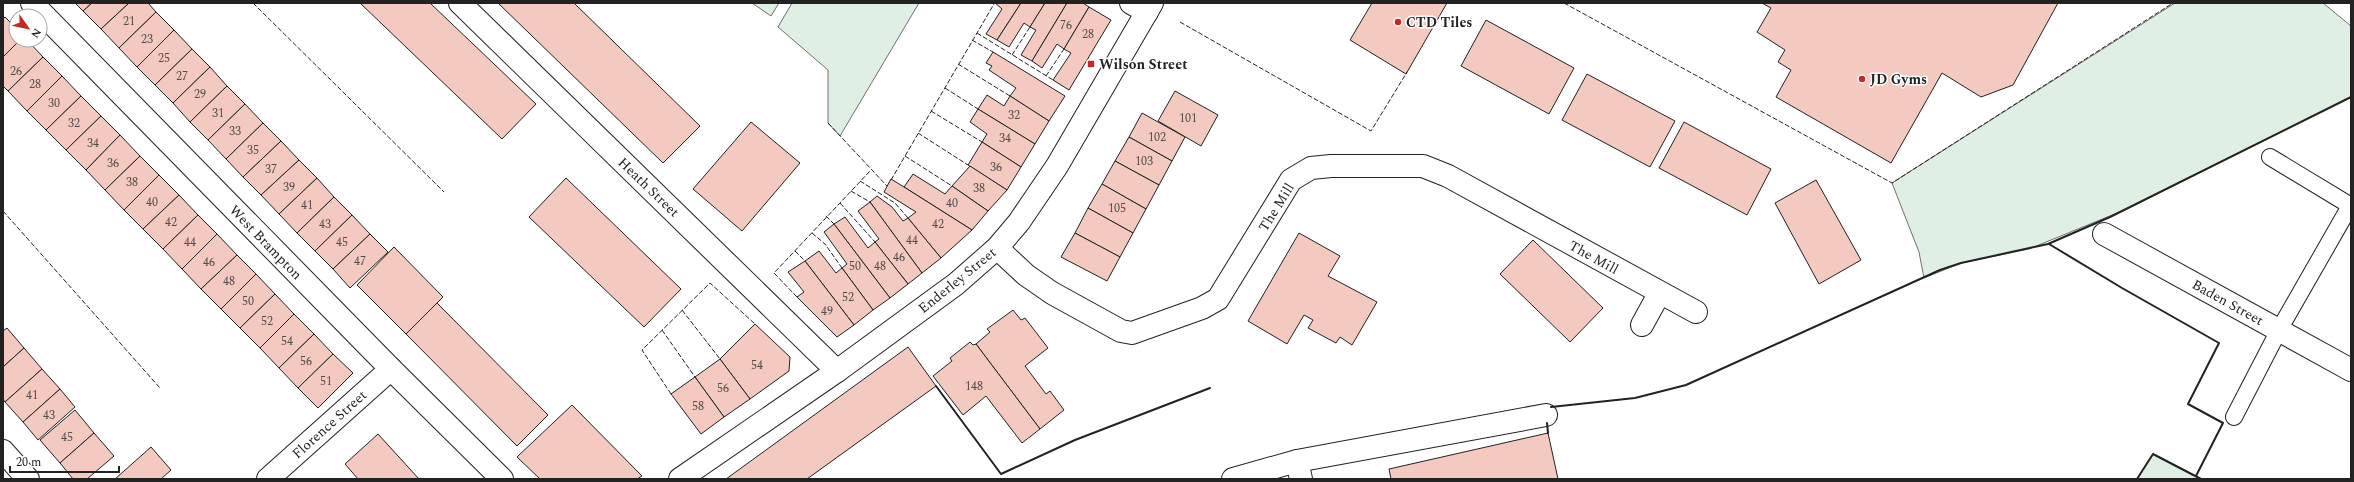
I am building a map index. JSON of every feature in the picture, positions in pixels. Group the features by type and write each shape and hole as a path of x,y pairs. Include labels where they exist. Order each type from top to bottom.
{"street":[{"name":"West Brampton","path":"32,3 391,369 502,479"},
{"name":"Heath Street","path":"460,3 838,371"},
{"name":"Enderley Street","path":"680,479 838,371 956,284 997,248 1019,222 1057,166 1143,6"},
{"name":"The Mill","path":"997,248 1026,275 1052,293 1121,331 1132,333 1202,308 1218,299 1291,180 1311,168 1331,166 1423,166 1448,176 1659,294 1696,312"},
{"name":"Baden Street","path":"2104,234 2351,370"},
{"path":"1642,325 1659,294"},
{"name":"Florence Street","path":"268,479 391,369"},
{"path":"1233,479 1299,470 1546,415"},
{"path":"3,451 28,479"}],"lane":[{"path":"2234,418 2279,330 2350,206 2270,157"}],"green space":[{"path":"752,3 779,3 771,16"},
{"path":"792,3 919,3 840,136 828,123 828,70 778,27"},
{"path":"2175,3 2323,3 2351,26 2351,97 2122,211 2029,249 1961,263 1924,278 1919,252 1892,183"},
{"path":"2153,454 2196,476 2201,479 2137,479"}],"building":[{"path":"75,3 92,3 83,11"},
{"path":"92,3 129,3 101,29 83,11"},
{"path":"129,3 148,3 156,12 119,48 101,29"},
{"path":"360,3 430,3 536,104 502,139"},
{"path":"498,3 574,3 700,126 663,163"},
{"path":"995,3 1021,3 997,40 986,34 1002,9"},
{"path":"1021,3 1045,3 1030,27 1024,23 1009,47 997,40"},
{"path":"1045,3 1067,3 1032,61 1021,55 1036,30 1030,27"},
{"path":"1067,3 1083,3 1089,7 1064,49 1057,44 1042,68 1032,61"},
{"name":"CTD Tiles","path":"1372,3 1447,3 1406,74 1350,40"},
{"name":"JD Gyms","path":"1762,3 2058,3 2013,85 1981,97 1942,73 1891,163 1776,97 1791,70 1778,62 1785,50 1757,32 1771,8"},
{"path":"1089,7 1111,20 1069,90 1053,80 1071,53 1064,49"},
{"path":"156,12 174,30 137,67 119,48"},
{"path":"5,17 8,20 8,48 12,48 3,57 3,19"},
{"path":"1486,20 1574,68 1549,114 1461,66"},
{"path":"174,30 192,49 155,85 137,67"},
{"path":"12,48 35,48 43,57 8,91 3,86 3,57"},
{"path":"192,49 210,67 173,103 155,85"},
{"path":"993,52 1065,96 1049,121 1010,96 1016,88 989,70 992,66 986,63"},
{"path":"43,57 62,76 27,111 8,91"},
{"path":"210,67 227,86 190,122 173,103"},
{"path":"1587,74 1675,121 1650,167 1562,120"},
{"path":"62,76 81,96 46,130 27,111"},
{"path":"227,86 245,104 208,140 190,122"},
{"path":"1175,91 1218,115 1201,146 1158,121"},
{"path":"987,95 1004,106 1010,96 1049,121 1035,144 978,109"},
{"path":"81,96 101,116 66,150 46,130"},
{"path":"245,104 263,123 226,159 208,140"},
{"path":"978,109 1035,144 1021,167 982,142 987,134 970,122"},
{"path":"1142,113 1185,137 1172,161 1129,137"},
{"path":"101,116 120,135 86,170 66,150"},
{"path":"751,122 800,163 742,231 693,189"},
{"path":"1684,122 1771,169 1747,215 1659,168"},
{"path":"263,123 281,141 243,177 226,159"},
{"path":"120,135 140,156 105,190 86,170"},
{"path":"1129,137 1172,161 1159,185 1115,161"},
{"path":"281,141 299,160 261,195 243,177"},
{"path":"982,142 1021,167 1007,190 968,165"},
{"path":"140,156 159,175 124,210 105,190"},
{"path":"299,160 317,178 279,214 261,195"},
{"path":"1115,161 1159,185 1146,209 1102,184"},
{"path":"970,166 1007,190 988,211 952,186"},
{"path":"913,174 945,194 952,186 988,211 972,230 904,187"},
{"path":"159,175 179,195 143,229 124,210"},
{"path":"317,178 334,197 297,233 279,214"},
{"path":"566,178 681,289 644,327 529,217"},
{"path":"891,179 972,230 941,258 908,218 916,212 884,192"},
{"path":"1816,180 1861,260 1819,284 1775,203"},
{"path":"1102,184 1146,209 1133,233 1088,208"},
{"path":"179,195 198,215 163,249 143,229"},
{"path":"877,196 892,207 903,221 908,218 941,258 922,273 870,202"},
{"path":"334,197 352,215 315,251 297,233"},
{"path":"870,202 922,273 908,284 875,242 879,239 858,211"},
{"path":"1088,208 1133,233 1120,257 1075,233"},
{"path":"198,215 217,234 182,269 163,249"},
{"path":"352,215 370,234 333,269 315,251"},
{"path":"845,217 868,248 875,242 908,284 890,298 834,224"},
{"path":"834,224 890,298 873,310 842,268 847,264 824,232"},
{"path":"1075,233 1120,257 1107,281 1061,257"},
{"path":"1299,233 1340,256 1328,276 1377,302 1352,345 1340,337 1336,343 1308,328 1313,320 1304,315 1287,344 1248,321"},
{"path":"217,234 237,255 201,289 182,269"},
{"path":"370,234 388,252 350,288 333,269"},
{"path":"1533,240 1603,308 1570,342 1500,274"},
{"path":"394,247 443,297 406,334 357,285"},
{"path":"819,251 836,273 842,268 873,310 854,325 805,261"},
{"path":"237,255 256,274 221,309 201,289"},
{"path":"805,261 854,325 837,337 797,297 804,292 788,272"},
{"path":"256,274 275,294 240,328 221,309"},
{"path":"275,294 294,314 260,348 240,328"},
{"path":"437,303 548,415 517,446 406,334"},
{"path":"1013,310 1021,320 1025,318 1048,348 1025,366 1046,394 1050,391 1064,410 1040,429 976,344 990,332 987,329"},
{"path":"294,314 314,334 279,368 260,348"},
{"path":"755,324 790,357 789,371 750,399 720,359"},
{"path":"7,328 24,348 3,367 3,331"},
{"path":"314,334 333,354 298,388 279,368"},
{"path":"970,342 973,345 976,344 1040,429 1022,443 986,396 963,415 933,376 952,361 950,358"},
{"path":"908,347 936,386 807,479 726,479"},
{"path":"24,348 42,369 5,402 3,399 3,367"},
{"path":"333,354 353,373 318,408 298,388"},
{"path":"720,359 750,399 724,417 695,377"},
{"path":"42,369 60,389 23,422 5,402"},
{"path":"695,377 724,417 701,434 671,394"},
{"path":"60,389 75,407 38,440 23,422"},
{"path":"572,405 642,476 637,479 540,479 517,457"},
{"path":"75,410 94,433 60,463 40,440"},
{"path":"94,433 114,456 87,479 73,479 60,463"},
{"path":"1548,433 1558,479 1391,479 1389,469"},
{"path":"378,434 419,479 358,479 345,464"},
{"path":"151,447 171,470 161,479 115,479"}],"fence":[{"path":"253,3 444,192"},
{"path":"1564,3 1892,183 2173,3"},
{"path":"891,180 994,4"},
{"path":"1180,22 1371,131 1407,72"},
{"path":"1012,55 1030,27"},
{"path":"977,33 1053,80"},
{"path":"972,40 993,52"},
{"path":"1046,76 1064,49"},
{"path":"958,64 1010,96"},
{"path":"945,88 978,109"},
{"path":"931,111 982,142"},
{"path":"828,123 887,185"},
{"path":"918,133 968,165"},
{"path":"905,156 952,186"},
{"path":"797,297 774,273 871,170"},
{"path":"860,181 895,203 908,218"},
{"path":"851,191 870,202"},
{"path":"840,203 875,242"},
{"path":"3,211 160,388"},
{"path":"826,216 834,224"},
{"path":"812,233 825,244 842,268"},
{"path":"795,251 805,261"},
{"path":"671,394 642,350 710,283 755,324"},
{"path":"682,310 720,359"},
{"path":"662,330 695,377"}],"wall":[{"path":"1551,407 1635,398 1686,385 1940,270 1961,263 2048,244 2110,217 2351,97"},
{"path":"2049,244 2122,288 2219,343 2188,404 2223,423 2196,476"},
{"path":"936,386 1001,474 1075,440 1210,388"},
{"path":"1547,423 1548,433"},
{"path":"2137,479 2153,454 2201,479"}],"place":[{"name":"CTD Tiles","path":"1398,22"},
{"name":"Wilson Street","path":"1091,64"},
{"name":"JD Gyms","path":"1862,79"}]}
